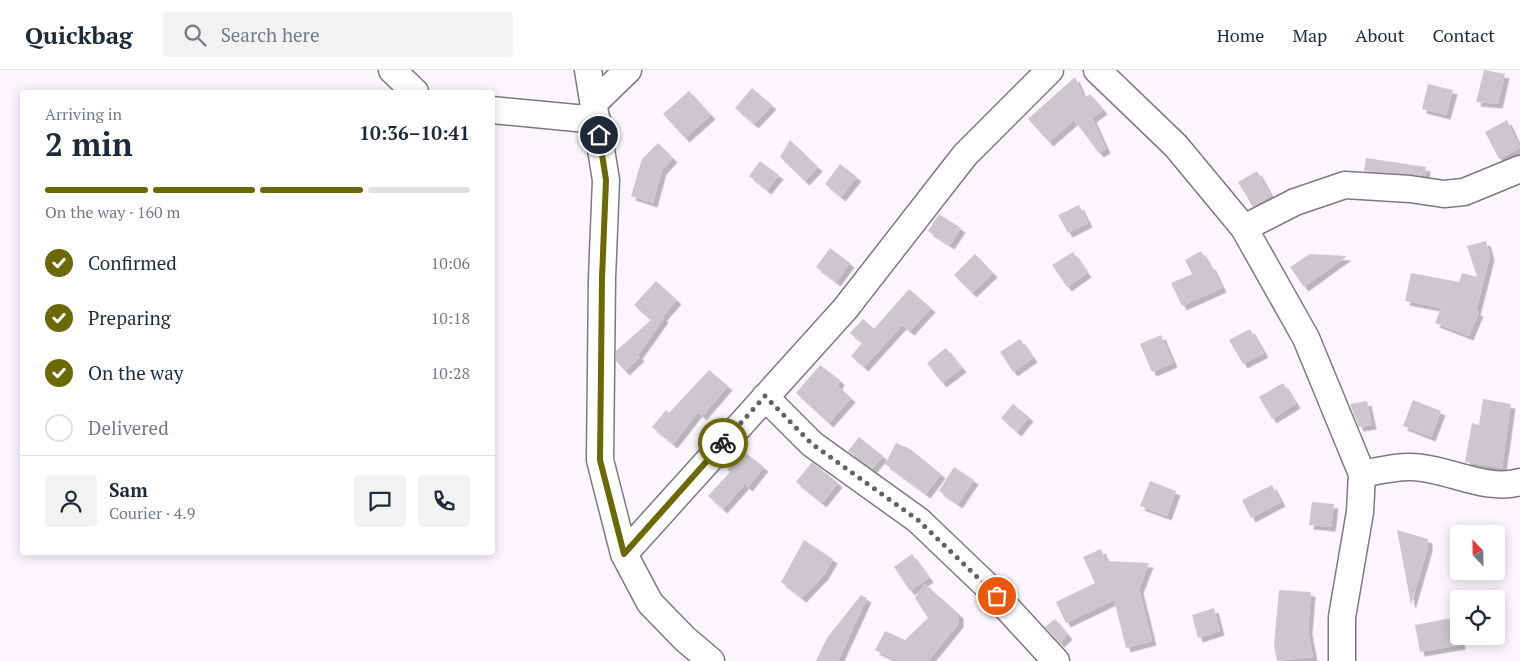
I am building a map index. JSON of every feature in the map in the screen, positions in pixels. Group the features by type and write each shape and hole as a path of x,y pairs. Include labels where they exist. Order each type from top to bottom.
{"street":[{"path":"392,70 413,90"},
{"path":"588,70 606,180 602,278 600,460 624,554 650,602 685,639 711,661"},
{"path":"596,111 628,70"},
{"path":"624,554 845,309 965,155 1050,70"},
{"path":"1098,70 1176,146 1244,228 1306,338 1362,474 1360,512 1342,617 1342,661"},
{"path":"495,110 596,111"},
{"path":"1244,228 1296,202 1346,185 1410,189 1444,194 1464,192 1520,169"},
{"path":"765,396 812,444 918,520 985,584 1056,661"},
{"path":"1362,474 1413,467 1487,482 1512,485 1520,482"}],"building":[{"path":"1484,70 1505,74 1498,104 1476,102"},
{"path":"1075,77 1084,98 1090,94 1103,110 1092,118 1106,149 1099,153 1074,120 1049,142 1028,119"},
{"path":"1428,84 1453,90 1446,115 1422,109"},
{"path":"752,88 772,105 754,124 735,108"},
{"path":"689,91 711,115 685,138 663,114"},
{"path":"1507,120 1520,148 1499,159 1485,132"},
{"path":"790,140 818,167 805,181 780,157"},
{"path":"658,143 673,158 662,170 653,203 631,196 642,159"},
{"path":"1366,158 1426,167 1425,176 1364,171"},
{"path":"760,161 779,175 767,190 749,176"},
{"path":"840,164 857,177 841,197 825,184"},
{"path":"1257,171 1271,196 1253,207 1238,182"},
{"path":"1079,205 1088,223 1068,233 1058,215"},
{"path":"939,214 961,228 950,245 928,231"},
{"path":"1486,241 1490,256 1476,311 1479,312 1469,336 1435,323 1441,308 1405,301 1411,273 1459,282 1462,273 1477,277 1467,246"},
{"path":"830,248 850,263 836,282 816,267"},
{"path":"1201,251 1211,265 1222,288 1182,306 1171,283 1192,274 1185,260"},
{"path":"1073,252 1087,273 1067,287 1052,265"},
{"path":"975,254 993,273 972,293 954,275"},
{"path":"1310,254 1347,256 1304,287 1290,267"},
{"path":"656,281 677,300 662,317 664,318 638,355 640,357 625,371 616,361 616,351 651,320 634,305"},
{"path":"909,289 931,308 910,331 902,325 864,367 851,356 862,343 850,333 863,319 874,329"},
{"path":"1250,329 1264,353 1243,364 1229,340"},
{"path":"1161,335 1173,363 1152,372 1140,344"},
{"path":"1020,339 1033,358 1013,372 1000,352"},
{"path":"946,348 962,368 942,383 927,363"},
{"path":"820,365 840,380 838,386 851,398 829,423 796,393"},
{"path":"709,370 728,386 702,416 698,412 673,444 652,427 666,410 669,413"},
{"path":"1283,383 1296,404 1272,419 1259,397"},
{"path":"1483,399 1511,404 1502,468 1465,462 1472,423 1479,425"},
{"path":"1413,400 1441,411 1431,437 1403,426"},
{"path":"1367,401 1372,425 1359,427 1350,404"},
{"path":"1013,404 1029,417 1017,432 1001,418"},
{"path":"859,437 883,456 872,469 848,451"},
{"path":"896,443 910,449 941,474 926,494 885,464"},
{"path":"743,451 764,467 748,487 745,484 723,509 708,496 730,472 727,470"},
{"path":"812,462 838,483 822,503 796,482"},
{"path":"954,467 974,480 958,504 939,491"},
{"path":"1150,481 1176,491 1167,516 1140,506"},
{"path":"1272,485 1281,502 1251,518 1242,500"},
{"path":"1312,502 1334,504 1331,527 1309,525"},
{"path":"1397,530 1428,539 1428,547 1411,605"},
{"path":"804,540 833,559 824,575 802,598 781,582"},
{"path":"1101,549 1106,561 1149,563 1139,589 1152,641 1126,648 1114,600 1066,623 1056,602 1095,583 1083,557"},
{"path":"912,554 929,578 910,591 894,567"},
{"path":"925,584 959,614 959,623 928,661 898,661 875,650 885,631 905,640 928,618 915,598"},
{"path":"1279,590 1311,592 1308,630 1313,657 1277,661 1274,645"},
{"path":"861,595 867,598 838,661 816,661 827,638"},
{"path":"1214,608 1220,631 1198,638 1192,615"},
{"path":"1450,618 1450,645 1461,645 1420,652 1415,625"},
{"path":"1055,619 1068,635 1060,643 1045,627"}],"way so far":[{"path":"723,443 765,396 812,444 918,520 997,596"}],"route":[{"path":"599,135 606,180 602,278 600,460 624,554 723,443"}]}
